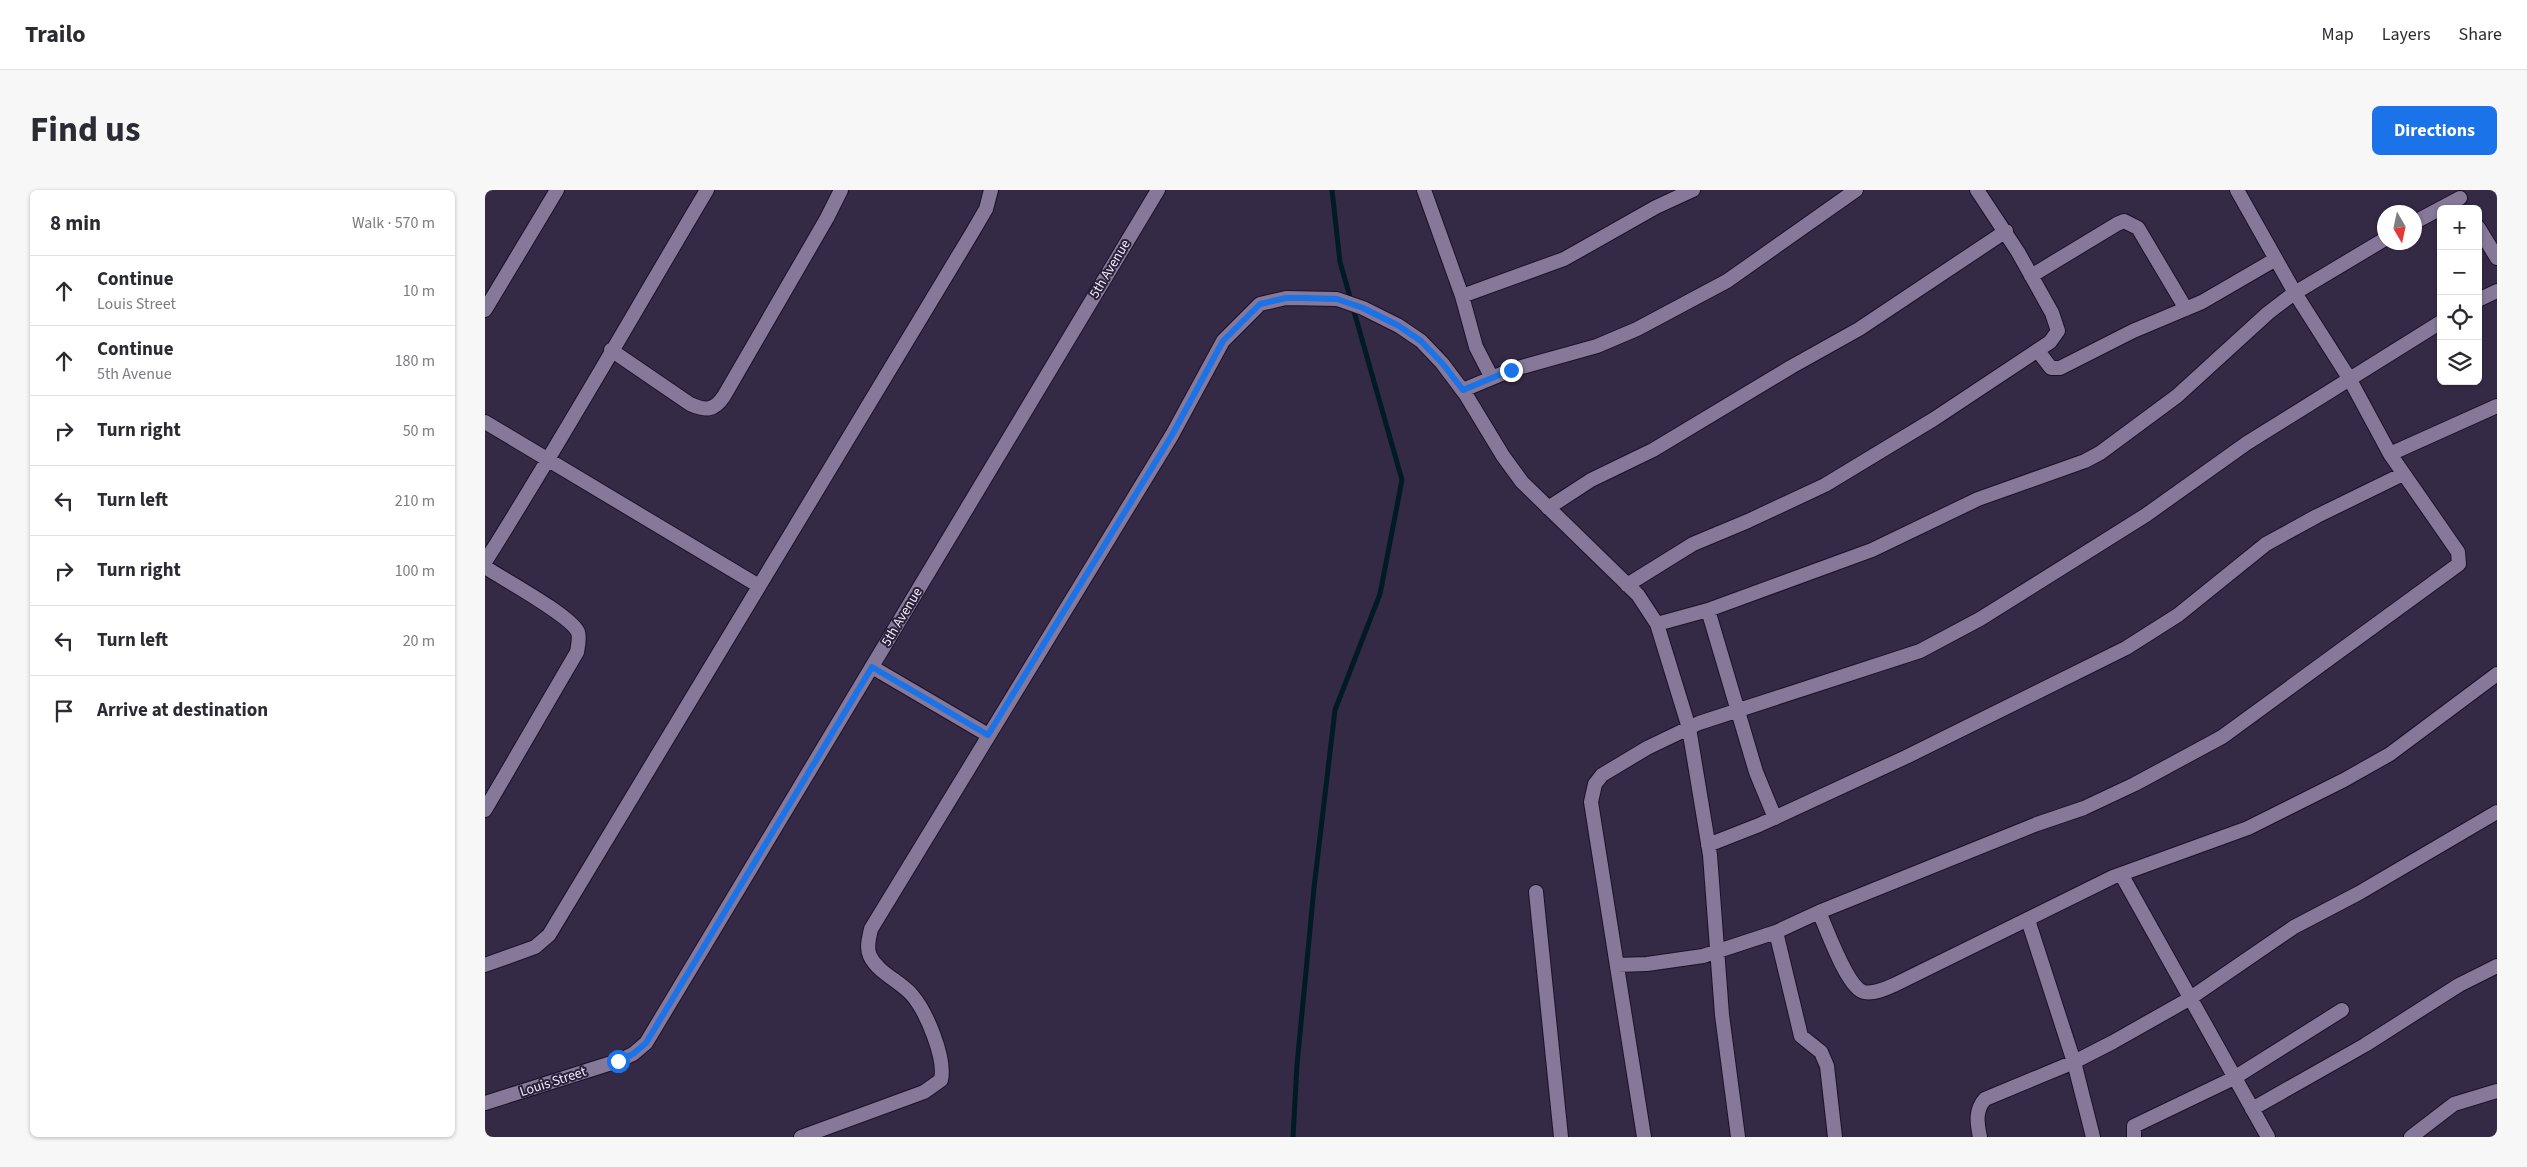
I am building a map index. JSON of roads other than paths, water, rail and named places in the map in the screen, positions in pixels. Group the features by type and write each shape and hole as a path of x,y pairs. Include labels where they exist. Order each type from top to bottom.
{"street":[{"path":"485,310 557,190"},
{"path":"485,562 549,460 611,350 707,190"},
{"path":"611,350 691,404 704,411 713,408 724,396 823,226 841,190"},
{"path":"485,965 535,947 549,935 972,233 986,209 991,190"},
{"name":"5th Avenue","path":"646,1043 1158,190"},
{"path":"1424,190 1462,296 1476,346 1492,378"},
{"path":"1462,296 1564,259 1656,207 1693,190"},
{"path":"1463,390 1542,360 1597,346 1637,329 1727,281 1856,190"},
{"path":"1627,585 1693,544 1748,522 1825,485 1934,419 2050,342 2057,331 2056,323 2006,231 1977,190"},
{"path":"1617,965 1668,961 1717,952 1776,932 1819,912 2037,824 2084,808 2135,784 2222,737 2451,571 2460,561 2458,552 2390,454 2349,378 2295,293 2237,190"},
{"path":"2422,218 2461,199"},
{"path":"2031,276 2124,221 2138,228 2186,309"},
{"path":"1548,508 1591,480 1653,450 1791,367 1859,329 2006,231"},
{"path":"2482,234 2497,258"},
{"path":"1657,624 1708,610 1872,550 1978,499 2085,461 2100,453 2177,396 2243,334 2295,293 2377,244"},
{"path":"2038,351 2051,368 2061,368 2133,331 2186,309 2276,259"},
{"path":"2482,298 2497,291"},
{"path":"801,1137 924,1092 941,1080 933,1032 925,1014 911,994 875,964 869,954 868,941 871,929 1172,435 1223,341 1260,304 1286,298 1337,299 1363,308 1399,326 1421,341 1442,363 1463,390 1503,456 1522,482 1638,595 1657,624 1689,728 1708,845 1722,1015 1738,1137"},
{"path":"1644,1137 1591,802 1591,792 1601,775 1647,748 1689,728 1920,650 1980,619 2147,515 2247,443 2437,324"},
{"path":"2390,454 2497,406"},
{"path":"485,422 759,586"},
{"path":"1708,845 1775,818 1906,758 2126,648 2178,615 2266,544 2317,516 2403,474"},
{"path":"485,567 565,618 578,633 579,641 577,652 485,810"},
{"path":"1708,610 1756,772 1775,818"},
{"path":"872,667 988,735"},
{"path":"1819,912 1851,983 1856,988 1871,992 1894,985 2121,874 2248,828 2344,780 2390,754 2497,674"},
{"path":"1981,1137 1977,1114 1979,1105 1985,1099 2074,1062 2189,999 2294,928 2393,874 2497,812"},
{"path":"2121,874 2189,999 2268,1137"},
{"path":"1536,892 1561,1137"},
{"path":"2028,920 2074,1062 2093,1137"},
{"path":"1776,932 1801,1036 1821,1052 1827,1066 1835,1137"},
{"path":"2252,1109 2365,1044 2459,985 2497,966"},
{"path":"2134,1137 2134,1126 2234,1078 2342,1010"},
{"name":"Louis Street","path":"485,1104 618,1061 633,1054 646,1043"},
{"path":"2411,1137 2454,1104 2497,1092"}],"waterway":[{"path":"1293,1137 1297,1065 1314,888 1335,710 1380,594 1402,480 1340,262 1332,190"}]}
